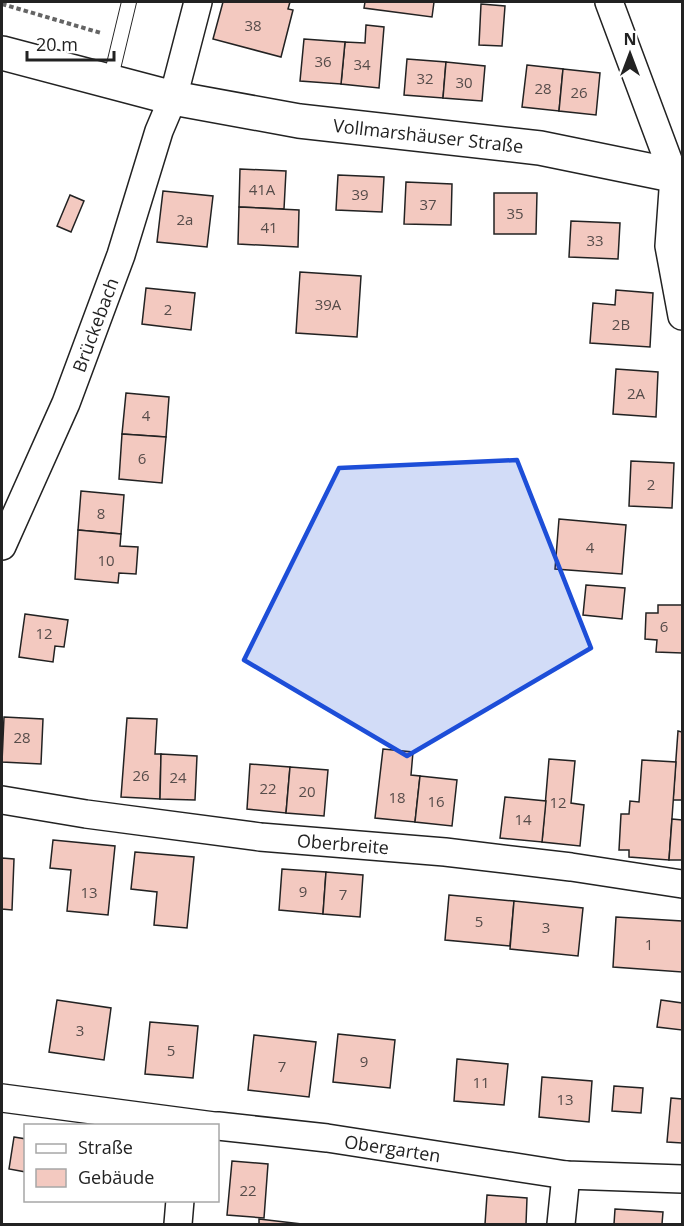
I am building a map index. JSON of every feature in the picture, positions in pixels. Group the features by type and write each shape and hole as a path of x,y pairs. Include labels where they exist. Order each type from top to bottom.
{"main road":[{"name":"Vollmarshäuser Straße","path":"2,53 173,98 299,121 540,148 678,177"}],"street":[{"path":"173,98 198,2"},
{"path":"609,2 678,177 669,246 682,316"},
{"name":"Brückebach","path":"2,546 66,403 121,255 159,131 173,98"},
{"name":"Oberbreite","path":"2,800 86,814 260,837 445,852 571,867 682,885"},
{"name":"Obergarten","path":"2,1098 185,1124"},
{"name":"Obergarten","path":"219,1126 327,1138 566,1174 682,1179"},
{"path":"561,1224 566,1174"},
{"path":"178,1224 180,1202"}],"lane":[{"path":"110,81 129,2"}],"path":[{"path":"2,4 99,31 118,49"}],"highlighted area":[{"path":"517,460 591,648 407,756 244,660 339,468"}],"building":[{"path":"223,2 290,2 288,9 293,10 281,57 213,39"},
{"path":"365,2 434,2 432,17 364,8"},
{"path":"481,4 505,6 502,46 479,45"},
{"path":"366,25 384,27 379,88 341,84 345,42 365,43"},
{"path":"304,39 345,42 341,84 300,81"},
{"path":"407,59 446,62 443,98 404,95"},
{"path":"446,62 485,66 482,101 443,98"},
{"path":"527,65 563,69 559,111 522,107"},
{"path":"563,69 600,73 596,115 559,111"},
{"path":"240,169 286,171 284,209 239,207"},
{"path":"338,175 384,177 382,212 336,210"},
{"path":"406,182 452,184 451,225 404,224"},
{"path":"163,191 213,196 207,247 157,242"},
{"path":"494,193 537,193 536,234 494,234"},
{"path":"70,195 84,201 71,232 57,226"},
{"path":"239,207 299,210 298,247 238,244"},
{"path":"571,221 620,223 618,259 569,257"},
{"path":"300,272 361,276 357,337 296,333"},
{"path":"146,288 195,293 191,330 142,324"},
{"path":"616,290 653,293 650,347 590,343 593,303 615,305"},
{"path":"616,369 658,372 656,417 613,414"},
{"path":"126,393 169,397 166,437 122,434"},
{"path":"122,434 166,437 162,483 119,479"},
{"path":"631,461 674,463 672,508 629,506"},
{"path":"81,491 124,495 121,534 78,530"},
{"path":"559,519 626,525 622,574 555,569"},
{"path":"78,530 121,534 120,546 138,547 136,574 119,573 118,583 75,579"},
{"path":"586,585 625,588 622,619 583,615"},
{"path":"658,605 682,605 682,653 656,652 657,640 645,639 646,613 658,613"},
{"path":"25,614 68,620 64,647 55,646 53,662 19,657"},
{"path":"4,717 43,719 41,764 2,762"},
{"path":"127,718 157,719 155,754 161,754 160,799 121,797"},
{"path":"678,731 682,732 682,800 673,800"},
{"path":"383,749 413,752 411,775 420,776 415,822 375,818"},
{"path":"161,754 197,756 195,800 160,799"},
{"path":"549,759 575,761 571,803 584,805 580,846 542,842"},
{"path":"642,760 676,762 669,860 629,857 629,850 619,850 621,814 629,814 630,801 639,802"},
{"path":"250,764 290,767 286,813 247,809"},
{"path":"290,767 328,770 324,816 286,813"},
{"path":"420,776 457,780 452,826 415,822"},
{"path":"505,797 546,801 542,842 500,838"},
{"path":"672,819 682,820 682,860 669,860"},
{"path":"53,840 115,846 108,915 67,911 71,870 50,868"},
{"path":"135,852 194,857 187,928 154,925 157,892 131,889"},
{"path":"2,858 14,859 12,910 2,909"},
{"path":"282,869 326,872 323,914 279,910"},
{"path":"326,872 363,875 360,917 323,914"},
{"path":"449,895 514,901 510,946 445,940"},
{"path":"514,901 583,908 578,956 510,949"},
{"path":"616,917 682,921 682,972 613,967"},
{"path":"57,1000 111,1008 104,1060 49,1052"},
{"path":"661,1000 682,1003 682,1030 657,1027"},
{"path":"150,1022 198,1026 193,1078 145,1074"},
{"path":"338,1034 395,1040 390,1088 333,1082"},
{"path":"254,1035 316,1042 309,1097 248,1090"},
{"path":"457,1059 508,1064 504,1105 454,1101"},
{"path":"542,1077 592,1081 589,1122 539,1117"},
{"path":"614,1086 643,1088 641,1113 612,1111"},
{"path":"671,1098 682,1099 682,1143 667,1142"},
{"path":"14,1137 24,1139 24,1172 9,1169"},
{"path":"232,1161 268,1164 264,1218 227,1215"},
{"path":"487,1195 527,1198 526,1224 485,1224"},
{"path":"615,1209 663,1212 662,1224 614,1224"},
{"path":"259,1219 302,1224 259,1224"}]}
